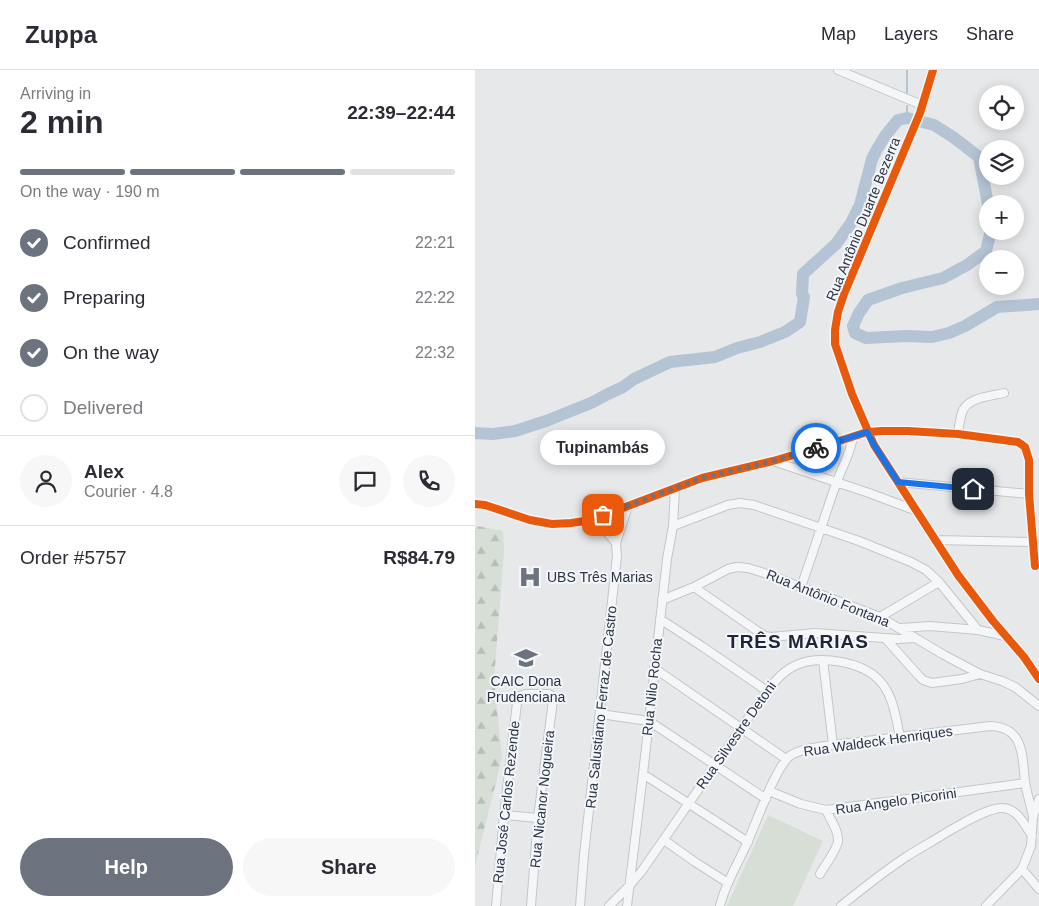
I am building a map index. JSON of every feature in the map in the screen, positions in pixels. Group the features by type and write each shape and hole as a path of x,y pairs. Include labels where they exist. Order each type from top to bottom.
{"street":[{"path":"838,70 921,109"},
{"name":"Rua Antônio Duarte Bezerra","path":"933,70 921,109 844,294 838,312 835,344 867,432 874,445 958,575 1005,636 1024,657 1039,679"},
{"path":"958,434 961,416 967,405 973,401 1004,393"},
{"path":"475,504 485,505 530,520 552,524 571,523 591,520 702,478 773,461 867,432 909,431 958,434 1021,442 1027,449 1035,566"},
{"path":"801,587 837,482 849,457 853,437"},
{"path":"773,461 917,511"},
{"path":"898,482 1029,494"},
{"name":"Rua Nilo Rocha","path":"627,906 662,600 673,526 675,488"},
{"path":"673,526 740,503 754,505 859,542 927,570 978,630"},
{"name":"Rua Salustiano Ferraz de Castro","path":"580,906 617,566 616,543 628,506"},
{"path":"591,520 605,530 616,543"},
{"path":"936,540 1034,542"},
{"name":"Rua Antônio Fontana","path":"662,600 728,569 737,567 748,568 880,617 980,674 1002,680 1015,687 1039,706"},
{"path":"880,617 939,582"},
{"path":"694,586 753,628 771,638 815,633 897,639 916,638"},
{"path":"660,619 767,691"},
{"path":"901,628 930,626 978,630 1005,636"},
{"path":"885,638 918,675 927,682 962,679 980,674"},
{"path":"823,660 833,745"},
{"name":"Rua Silvestre Detoni","path":"609,906 641,872 767,691 777,678 787,670 799,664 823,660 850,664 867,671 879,680 887,692 900,737"},
{"path":"654,668 787,760"},
{"name":"Rua José Carlos Rezende","path":"496,906 504,815 518,698 522,694 549,694"},
{"name":"Rua Nicanor Nogueira","path":"531,906 538,818 553,702 553,697 549,694"},
{"path":"600,714 649,721 766,799"},
{"name":"Rua Waldeck Henriques","path":"720,906 778,773 791,755 798,752 833,745 990,726 1005,728 1016,738 1020,745 1023,756 1025,783 1033,817"},
{"path":"643,774 748,842"},
{"name":"Rua Angelo Picorini","path":"769,791 801,804 826,810 1025,783"},
{"path":"1032,836 1033,817 1039,799"},
{"path":"841,906 907,856 971,819 1002,808 1014,812 1021,819 1032,836 1035,847 1023,869 986,906"},
{"path":"820,874 838,842 835,829 826,810"},
{"path":"504,815 538,818"},
{"path":"663,840 729,883"},
{"path":"1023,869 1039,889"}],"green space":[{"path":"477,526 503,531 504,551 494,680 502,758 475,866 475,528"},
{"path":"768,815 823,841 793,906 727,906"}],"waterway":[{"path":"907,70 907,93"},
{"path":"907,106 907,118"},
{"path":"475,433 493,434 515,431 546,421 591,403 670,362 715,357 785,332 800,322 804,297 802,294 803,274 836,244 851,223 860,205 872,159 885,136 898,120 907,118 934,125 979,157 986,195"},
{"path":"989,240 986,251 967,265 943,278 902,288 868,300 853,326 855,333 866,338 932,337 949,333 965,326 997,307 1039,304"}],"cycle path":[{"path":"933,70 920,113 844,294 838,312 835,344 852,394 874,445 958,575 993,621 1024,657 1039,679"},
{"path":"475,504 485,505 530,520 552,524 571,523 591,520 702,478 773,461 867,432 908,431 958,434 1018,442 1025,447 1029,460 1029,494 1035,566"}],"way so far":[{"path":"603,515 702,478 773,461 816,448"}],"place":[{"name":"Tupinambás","path":"603,515"},
{"name":"UBS Três Marias","path":"530,577"},
{"name":"CAIC Dona Prudenciana","path":"526,658"}],"district":[{"name":"TRÊS MARIAS","path":"798,641"}],"route":[{"path":"816,448 867,432 898,482 973,489"}]}
